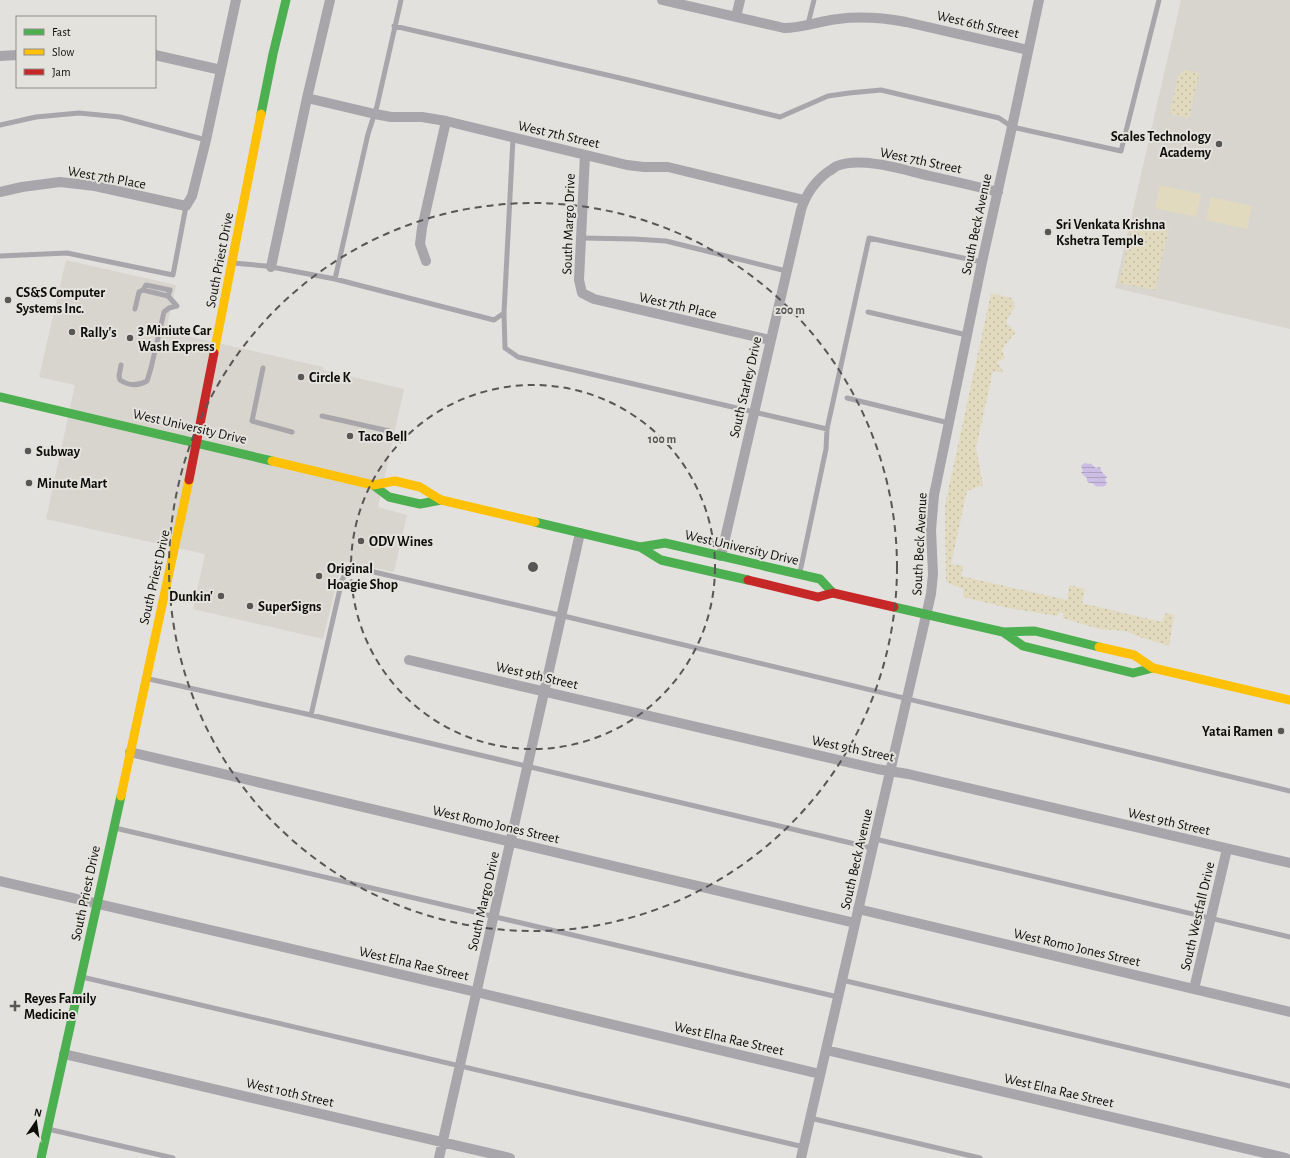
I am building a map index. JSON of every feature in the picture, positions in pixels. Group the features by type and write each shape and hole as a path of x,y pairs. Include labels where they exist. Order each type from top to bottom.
{"main road":[{"name":"South Priest Drive","path":"41,1158 197,442 273,54 286,0"},
{"name":"West University Drive","path":"0,397 373,484 395,481 420,487 441,500 640,547 661,560 818,598 833,593 1004,632 1035,631 1134,655 1152,668 1290,700"},
{"name":"West University Drive","path":"373,484 389,497 396,499 420,504 441,500"},
{"name":"West University Drive","path":"640,547 665,543 820,579 833,593"},
{"name":"West University Drive","path":"1004,632 1023,646 1133,672 1152,668"}],"street":[{"path":"186,206 192,196 206,140 235,0"},
{"path":"271,267 307,98 330,0"},
{"name":"West 6th Street","path":"665,0 784,28 797,28 837,19 886,19 906,22 1028,50"},
{"path":"736,17 740,0"},
{"name":"South Beck Avenue","path":"801,1158 931,594 931,530 934,495 982,262 1039,0"},
{"path":"0,56 16,55"},
{"path":"156,55 221,70"},
{"name":"West 7th Street","path":"307,98 391,117 422,117 446,121 633,166 668,167 804,200"},
{"path":"426,261 420,244 422,228 446,121"},
{"name":"South Margo Drive","path":"582,293 579,280 585,155"},
{"name":"West 7th Street","path":"837,166 866,162 998,192"},
{"name":"South Starley Drive","path":"720,556 786,271 804,200 819,180 837,166"},
{"name":"West 7th Place","path":"0,192 22,187 60,182 95,186 186,206"},
{"name":"West 7th Place","path":"582,293 594,299 770,340"},
{"name":"South Margo Drive","path":"439,1158 580,533"},
{"name":"West 9th Street","path":"409,660 875,769 908,774 1290,863"},
{"name":"West Romo Jones Street","path":"130,752 855,923"},
{"name":"South Westfall Drive","path":"1194,989 1226,849"},
{"name":"West Elna Rae Street","path":"0,881 820,1074"},
{"name":"West Romo Jones Street","path":"858,909 1290,1012"},
{"name":"West Elna Rae Street","path":"826,1050 1286,1158"},
{"name":"West 10th Street","path":"64,1054 510,1158"}],"lane":[{"path":"335,279 368,134 375,114 400,0"},
{"path":"808,26 814,0"},
{"path":"394,26 620,78 780,117 828,96 881,90 999,118 1012,126 1121,151 1159,0"},
{"path":"0,125 36,118 79,113 120,117 206,140"},
{"path":"513,138 504,313 505,348 518,357 827,429"},
{"path":"0,256 67,252 173,275 186,206"},
{"path":"581,238 666,241 786,271"},
{"path":"799,574 826,449 827,429 869,238 982,262"},
{"path":"232,263 271,267 335,279 494,320 504,313"},
{"path":"121,365 119,376 120,380 130,385 142,384 147,381 164,312 169,308 177,306 168,296 142,290 139,292 134,309"},
{"path":"868,312 967,334"},
{"path":"264,368 252,421 292,432"},
{"path":"847,398 948,423"},
{"path":"322,416 388,431"},
{"path":"311,715 342,580 344,575 349,570 361,569 561,615 1290,791"},
{"path":"146,678 528,766 1211,918 1290,937"},
{"path":"114,828 838,997"},
{"path":"81,977 804,1147"},
{"path":"842,980 1290,1086"},
{"path":"810,1118 980,1158"},
{"path":"47,1128 173,1158"}],"shaded area":[{"name":"Scales Technology Academy","path":"1181,0 1290,0 1290,329 1115,288"},
{"path":"1185,70 1199,73 1189,118 1170,114 1178,76"},
{"path":"1160,185 1201,194 1196,217 1155,208"},
{"path":"1211,197 1252,206 1247,229 1206,220"},
{"path":"1133,221 1169,228 1155,290 1119,283"},
{"path":"66,260 176,285 166,331 323,367 324,370 404,389 378,507 407,515 394,572 342,561 323,639 193,609 205,554 46,519 75,385 39,377"},
{"path":"991,293 1012,298 1015,307 1006,323 1016,332 1002,351 1005,358 997,362 1004,373 993,371 976,448 983,485 967,491 951,564 963,566 961,576 1067,600 1069,585 1085,589 1082,603 1162,622 1166,613 1174,615 1169,646 1126,631 1099,629 1063,618 1063,613 1060,612 1057,616 1008,608 963,597 963,589 946,582 945,505"},
{"path":"1084,463 1090,463 1096,468 1101,468 1101,471 1107,477 1105,479 1107,484 1105,486 1097,487 1087,481 1087,478 1081,473 1083,471 1081,466"}],"traffic: fast":[{"path":"261,114 286,0"},
{"path":"0,397 272,461"},
{"path":"373,485 389,497 420,504 441,500"},
{"path":"535,522 640,547 661,560 748,580"},
{"path":"640,547 665,543 820,579 833,593"},
{"path":"894,607 1003,632 1035,631 1099,647"},
{"path":"1003,632 1023,646 1133,673 1153,668"},
{"path":"41,1158 121,796"}],"traffic: slow":[{"path":"214,353 261,114"},
{"path":"272,461 373,485 395,481 420,487 441,500 535,522"},
{"path":"121,796 189,480"},
{"path":"1099,647 1134,655 1153,668 1290,700"}],"traffic: jam":[{"path":"189,480 214,353"},
{"path":"748,580 818,597 833,593 894,607"}],"place":[{"name":"Scales Technology Academy","path":"1219,144"},
{"name":"Sri Venkata Krishna Kshetra Temple","path":"1048,232"},
{"name":"CS&S Computer Systems Inc.","path":"8,300"},
{"name":"Rally's","path":"72,332"},
{"name":"3 Miniute Car Wash Express","path":"130,338"},
{"name":"Circle K","path":"301,377"},
{"name":"Taco Bell","path":"350,436"},
{"name":"Subway","path":"28,451"},
{"name":"Minute Mart","path":"29,483"},
{"name":"ODV Wines","path":"361,541"},
{"name":"Original Hoagie Shop","path":"319,576"},
{"name":"Dunkin'","path":"221,596"},
{"name":"SuperSigns","path":"250,606"},
{"name":"Yatai Ramen","path":"1281,731"},
{"name":"Reyes Family Medicine","path":"15,1006"}]}
